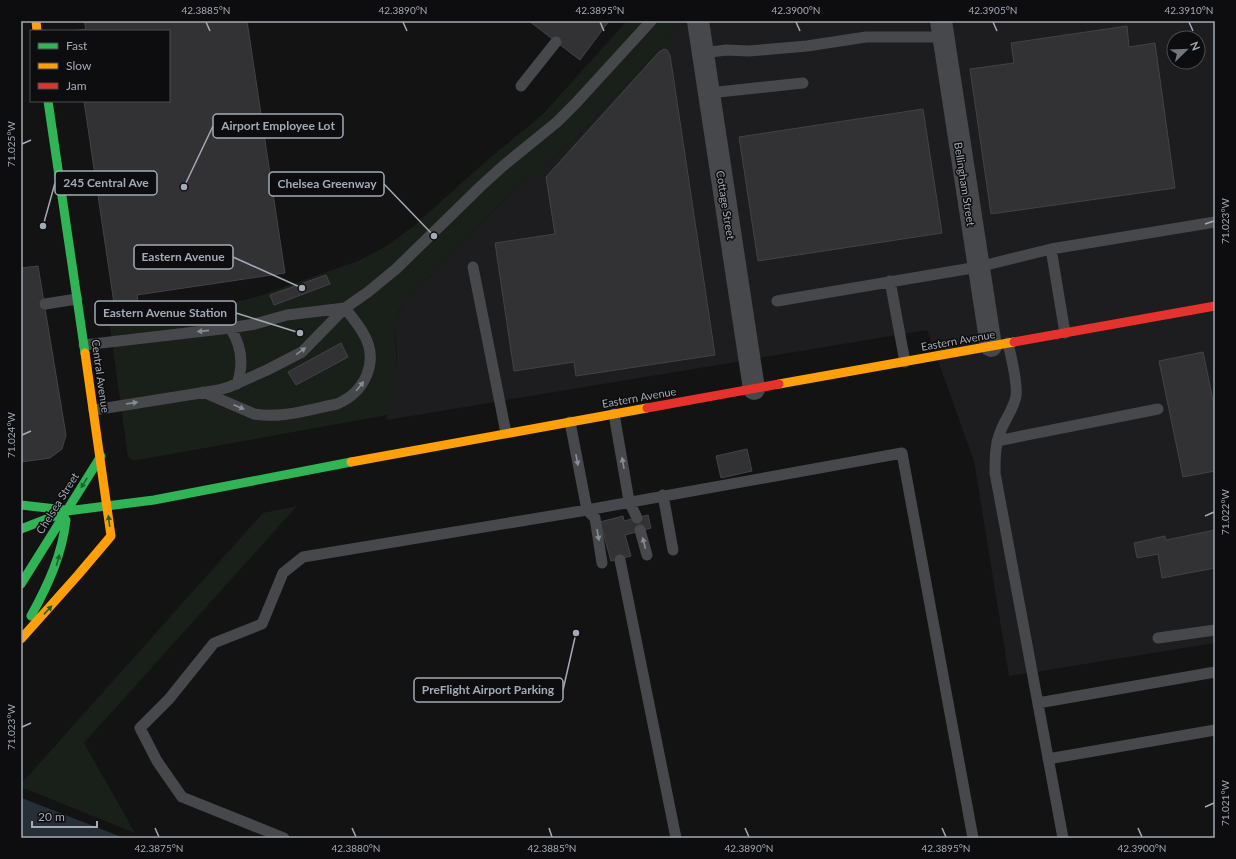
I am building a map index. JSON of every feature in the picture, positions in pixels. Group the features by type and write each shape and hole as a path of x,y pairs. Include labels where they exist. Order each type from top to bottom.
{"main road":[{"name":"Central Avenue","path":"21,639 76,579 111,536 94,410 48,102"},
{"name":"Eastern Avenue","path":"67,510 154,500 506,433 1215,306"},
{"name":"Chelsea Street","path":"21,584 100,456"},
{"path":"21,504 67,510"},
{"path":"21,529 67,510"},
{"path":"21,632 46,589 57,565 67,510"}],"street":[{"name":"Cottage Street","path":"698,21 754,389"},
{"name":"Bellingham Street","path":"942,29 978,267 1000,345"}],"lane":[{"path":"94,410 219,390 237,384 302,352 345,308 368,292 396,269 497,171 557,122 651,21"},
{"path":"703,53 726,50 749,51 807,46 866,37 942,29"},
{"path":"521,86 556,42"},
{"path":"709,93 803,83"},
{"path":"777,302 890,281 978,267 1051,249 1215,222"},
{"path":"1051,249 1065,333"},
{"path":"473,267 506,433"},
{"path":"890,281 905,362"},
{"path":"45,304 77,298"},
{"path":"84,345 230,328 255,324 287,315 345,308"},
{"path":"203,392 262,416 337,404 344,401 362,384 367,376 371,360 364,333 345,308"},
{"path":"230,328 238,342 240,350 241,368 237,384"},
{"path":"1000,345 1016,382 1016,394 1012,408 997,441 995,456 997,490 1063,838"},
{"path":"997,441 1158,409"},
{"path":"614,414 629,501 637,518"},
{"path":"570,422 587,510 595,518 602,563"},
{"path":"284,838 182,797 157,761 140,728 169,698 214,643 262,624 283,573 303,557 587,510 629,501 902,452 972,838"},
{"path":"663,495 673,550"},
{"path":"640,530 647,555"},
{"path":"620,560 676,838"},
{"path":"1158,638 1215,630"},
{"path":"1038,703 1215,672"},
{"path":"1048,760 1215,730"}],"shaded area":[{"path":"627,21 685,21 577,137 503,201 403,304 395,320 394,334 396,354 394,383 387,415 138,460 132,460 128,457 109,320 231,303 256,297 358,261 385,247 415,225 485,162 542,115"},
{"path":"685,21 1215,21 1215,643 1009,676 974,461 927,330 387,420 397,354 394,328 395,320 403,304 503,201 577,137"},
{"path":"297,506 84,743 135,833 21,787 21,784 263,513"},
{"path":"22,798 124,838 21,838"}],"building":[{"path":"84,21 247,21 285,273 137,295 140,314 116,317 84,102 170,102 170,30 80,30 86,29"},
{"path":"529,21 609,21 580,60"},
{"path":"1127,26 1129,47 1155,43 1175,188 991,214 970,69 1014,63 1011,43"},
{"path":"664,49 667,50 670,55 715,355 576,376 574,362 514,371 495,243 555,234 546,177 659,52"},
{"path":"923,109 942,233 758,261 739,137"},
{"path":"38,266 66,435 62,449 50,458 21,462 21,268"},
{"path":"326,275 330,284 274,305 270,295"},
{"path":"341,343 348,357 296,385 288,372"},
{"path":"1203,352 1215,410 1215,471 1183,477 1159,361"},
{"path":"747,449 752,471 721,478 716,456"},
{"path":"648,515 651,528 625,535 631,556 611,561 600,522 623,516 624,521"},
{"path":"1215,530 1215,568 1162,578 1158,554 1137,558 1134,543 1165,536 1166,540"}],"traffic: fast":[{"path":"48,102 85,353"},
{"path":"21,584 101,456"},
{"path":"21,529 67,511 154,500 351,462"},
{"path":"21,505 65,510"},
{"path":"31,616 58,558 66,520"}],"traffic: slow":[{"path":"36,21 37,30"},
{"path":"779,384 1014,342"},
{"path":"21,639 111,536 85,353"},
{"path":"351,462 647,408"}],"traffic: jam":[{"path":"1014,342 1215,306"},
{"path":"647,408 779,384"}],"place":[{"name":"Airport Employee Lot","path":"184,187"},
{"name":"245 Central Ave","path":"43,226"},
{"name":"Chelsea Greenway","path":"434,236"},
{"name":"Eastern Avenue","path":"302,288"},
{"name":"Eastern Avenue Station","path":"300,333"},
{"name":"PreFlight Airport Parking","path":"576,633"}]}
